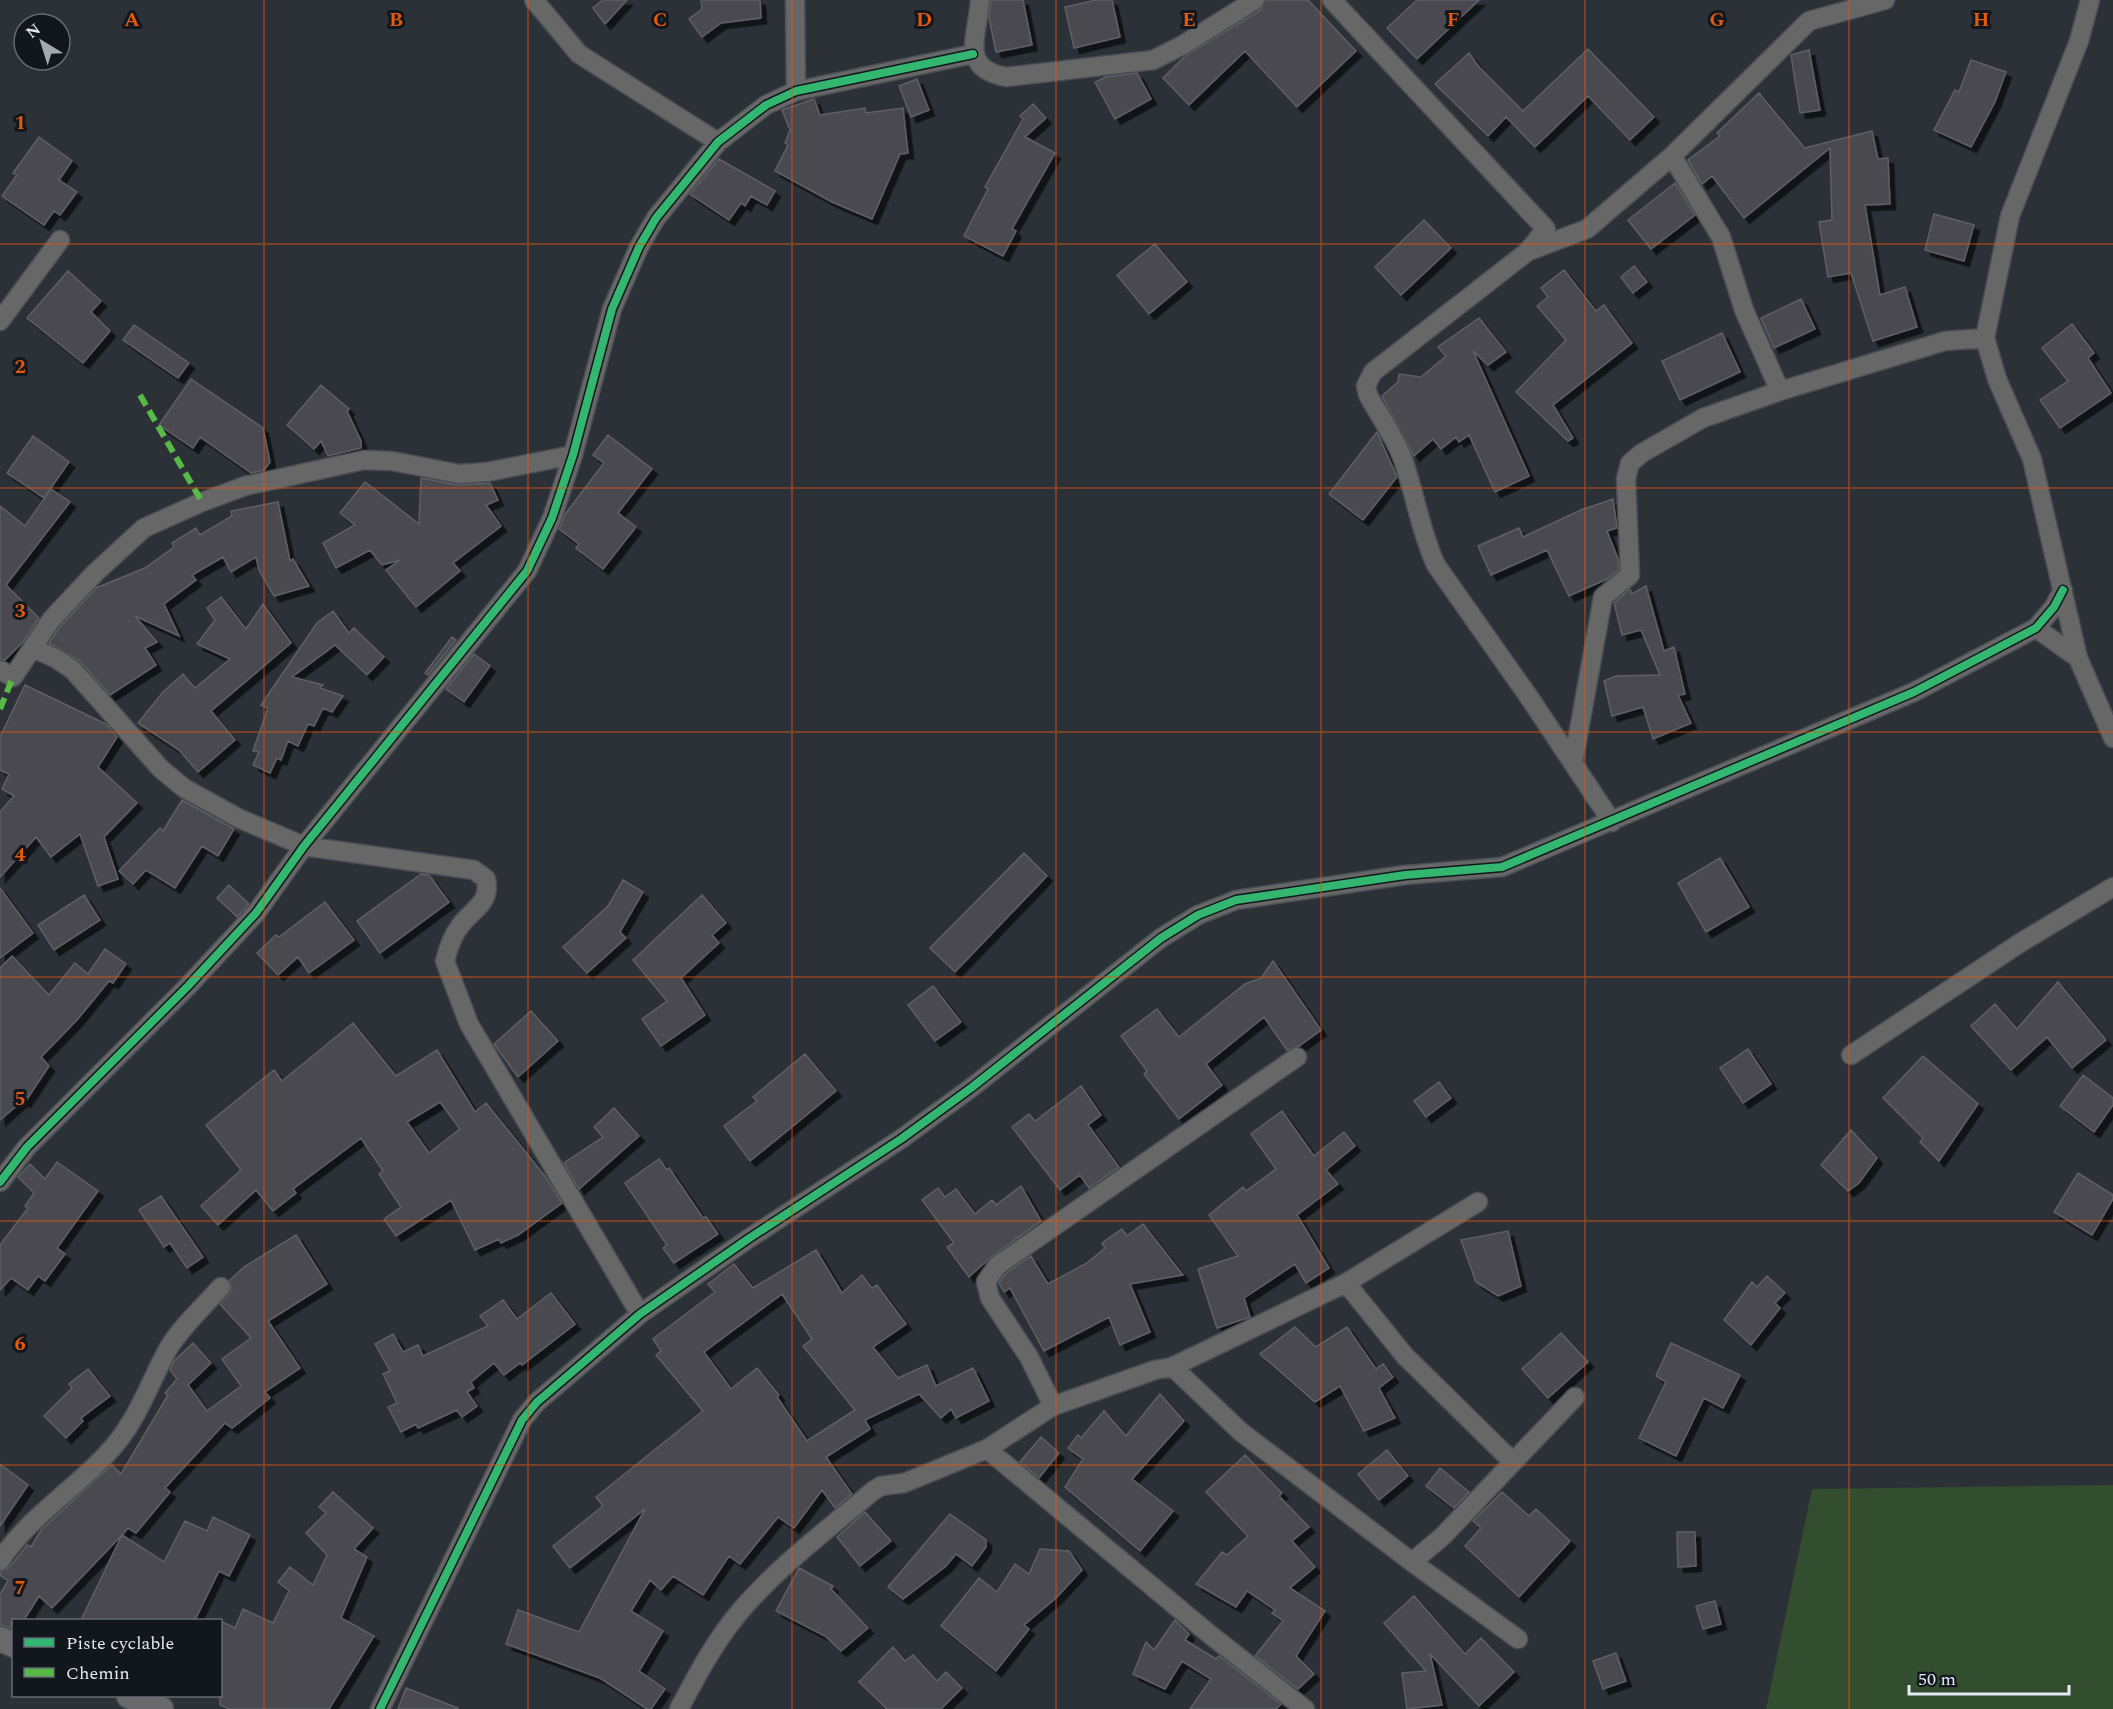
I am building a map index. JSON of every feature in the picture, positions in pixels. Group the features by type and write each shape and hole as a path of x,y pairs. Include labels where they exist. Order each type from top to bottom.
{"main road":[{"path":"133,1697 160,1709"}],"street":[{"path":"534,0 548,8 579,54 718,142"},
{"path":"795,0 796,91"},
{"path":"980,0 973,54 979,64 993,74 1006,77 1153,60 1183,45 1255,0"},
{"path":"1332,0 1546,229 1527,252 1373,372 1366,386 1368,395 1401,454 1417,502 1428,549 1436,565 1612,822"},
{"path":"1527,252 1587,229 1672,156 1809,21 1885,0"},
{"path":"2090,0 2079,41 2010,216 1984,338 1997,379 2032,459 2078,658 2113,738"},
{"path":"0,1182 27,1147 188,986 256,913 304,846 526,571 552,518 573,455 612,309 639,248 656,218 718,142 766,105 796,91 973,54"},
{"path":"1672,156 1721,237 1744,310 1780,391"},
{"path":"0,321 60,240"},
{"path":"1573,763 1603,597 1630,575 1626,479 1630,463 1642,453 1703,418 1780,391 1945,341 1984,338"},
{"path":"0,670 13,677 58,612 144,528 234,490 364,460 392,461 459,474 487,472 573,455"},
{"path":"380,1709 522,1420 537,1402 640,1314 748,1239 901,1139 1161,938 1198,915 1236,900 1405,875 1502,867 1914,692 2036,628 2054,607 2063,590"},
{"path":"2036,628 2078,658"},
{"path":"33,648 57,659 72,670 161,769 184,788 238,818 304,846 474,870 486,879 488,889 484,902 460,926 445,961 469,1024 640,1314"},
{"path":"1851,1056 2020,943 2113,886"},
{"path":"1053,1406 1029,1358 990,1298 986,1282 988,1276 997,1266 1297,1057"},
{"path":"679,1709 699,1671 737,1616 790,1562 873,1491 881,1486 904,1483 987,1449 1053,1406 1155,1370 1172,1367 1346,1283 1478,1202"},
{"path":"1346,1283 1405,1356 1513,1462"},
{"path":"0,1561 28,1527 117,1443 135,1418 169,1347 221,1287"},
{"path":"1172,1367 1241,1432 1518,1639"},
{"path":"1412,1562 1443,1536 1575,1397"},
{"path":"987,1449 1213,1637 1305,1709"}],"green space":[{"path":"2113,1485 2113,1709 1766,1709 1812,1489"}],"building":[{"path":"603,0 627,0 605,24 593,8"},
{"path":"701,0 760,0 761,18 721,23 702,37 689,19 702,9"},
{"path":"991,0 1023,0 1032,45 996,52 989,18"},
{"path":"1096,0 1112,0 1120,37 1074,48 1065,7"},
{"path":"1266,0 1308,0 1356,51 1297,107 1245,51 1189,105 1163,78 1185,56 1261,10"},
{"path":"1417,0 1479,0 1417,59 1387,28"},
{"path":"1588,49 1654,117 1630,140 1588,96 1535,147 1506,117 1488,136 1435,84 1469,53 1479,67 1523,111"},
{"path":"1809,50 1820,110 1800,113 1791,55"},
{"path":"1971,60 2006,72 1995,102 1971,147 1934,130 1955,90 1959,92"},
{"path":"1137,73 1151,99 1115,119 1095,82 1106,77"},
{"path":"917,79 929,110 911,117 899,86"},
{"path":"1759,93 1805,148 1872,131 1878,159 1888,158 1890,204 1865,205 1880,295 1905,287 1917,327 1873,341 1851,273 1828,277 1819,222 1832,220 1830,148 1744,218 1712,176 1702,184 1688,160 1720,136 1717,133"},
{"path":"814,99 820,115 865,108 866,113 903,108 908,153 900,154 872,219 832,202 775,171 788,145 785,143 790,130 782,110"},
{"path":"1033,104 1046,118 1025,137 1055,153 1012,229 1016,231 1003,256 964,236 988,189 985,187 1023,119 1020,116"},
{"path":"39,137 72,161 59,180 77,192 60,215 54,211 44,225 2,196 17,175 13,173"},
{"path":"719,159 775,191 767,205 751,196 745,206 741,203 729,220 690,194"},
{"path":"1675,183 1695,215 1651,249 1628,220"},
{"path":"1934,214 1974,225 1964,261 1925,250"},
{"path":"1424,220 1451,248 1401,295 1375,267"},
{"path":"1155,244 1187,282 1149,314 1117,275"},
{"path":"1634,266 1647,282 1633,293 1621,277"},
{"path":"1564,270 1596,311 1604,305 1632,343 1553,405 1573,438 1568,441 1516,392 1566,340 1537,306 1548,297 1541,288"},
{"path":"68,271 101,301 91,312 110,331 83,363 27,318"},
{"path":"1801,299 1815,329 1774,348 1761,318"},
{"path":"1479,318 1506,352 1488,365 1473,351 1529,476 1495,492 1469,435 1459,442 1456,437 1441,449 1433,439 1414,456 1382,396 1398,382 1399,374 1421,377 1446,356 1438,347"},
{"path":"2072,324 2094,353 2088,358 2111,393 2060,428 2040,400 2068,381 2042,348"},
{"path":"134,325 189,363 178,378 123,340"},
{"path":"1722,333 1740,372 1680,400 1662,361"},
{"path":"191,379 263,428 270,462 264,470 251,473 200,437 193,448 159,425"},
{"path":"321,385 349,409 347,411 361,441 361,448 328,456 321,441 314,449 287,425"},
{"path":"1377,432 1397,477 1363,520 1329,494"},
{"path":"608,435 652,469 618,513 636,527 603,569 576,548 579,544 559,529 566,513 604,463 593,455"},
{"path":"33,436 69,462 44,498 7,473"},
{"path":"421,478 457,485 490,483 498,500 486,505 501,526 453,563 460,571 416,607 386,570 400,560 382,565 370,550 336,568 323,543 355,525 340,513 365,482 419,524"},
{"path":"51,489 70,502 6,585 39,618 23,642 5,660 0,659 0,506 25,526"},
{"path":"1613,499 1617,528 1607,531 1618,559 1619,570 1607,579 1569,596 1547,550 1491,575 1478,546 1519,528 1523,537 1581,510"},
{"path":"278,502 290,561 293,559 309,586 274,596 259,570 256,557 231,572 223,557 192,575 196,580 164,604 179,636 135,616 157,642 145,648 156,665 110,695 80,661 49,643 60,627 96,588 145,568 174,547 172,543 196,528 200,535 232,516 231,511"},
{"path":"1646,586 1664,651 1674,647 1685,694 1678,695 1691,723 1653,739 1643,707 1612,716 1604,681 1616,676 1660,675 1641,630 1622,635 1614,603 1630,589 1632,594"},
{"path":"221,597 246,629 263,604 291,643 211,711 235,740 198,772 179,750 138,723 163,692 183,674 195,688 230,659 197,644 215,620 207,608"},
{"path":"333,611 349,633 354,628 384,657 367,675 335,645 292,677 323,685 320,688 343,696 332,712 323,708 314,726 308,724 298,746 288,741 281,760 277,758 270,773 253,765 259,752 253,751 268,708 261,705 317,623"},
{"path":"452,637 456,640 428,675 425,673"},
{"path":"474,654 490,666 464,702 446,689"},
{"path":"25,685 106,724 117,737 98,767 137,803 104,837 118,879 98,886 80,834 51,857 36,837 0,877 0,812 14,796 2,789 9,774 0,770 0,737"},
{"path":"182,800 234,829 218,856 202,846 175,888 146,870 133,884 119,871 160,828 163,831"},
{"path":"1024,853 1047,876 955,972 930,948"},
{"path":"1720,858 1749,907 1706,932 1678,883"},
{"path":"421,874 429,875 449,902 380,953 357,921"},
{"path":"623,880 643,892 620,932 626,938 587,973 563,947 608,906"},
{"path":"229,885 249,904 237,917 217,898"},
{"path":"0,888 33,933 0,958"},
{"path":"84,895 100,920 54,950 38,925"},
{"path":"702,895 726,923 712,935 719,943 681,978 705,1015 661,1046 642,1019 667,1001 633,960"},
{"path":"325,902 354,940 309,973 298,957 278,975 257,953 276,935 279,937"},
{"path":"105,949 126,964 113,983 109,981 77,1020 41,1057 49,1066 25,1102 22,1101 0,1120 0,968 12,956 49,995 75,963 88,974"},
{"path":"1273,961 1321,1030 1299,1046 1287,1050 1264,1017 1206,1064 1222,1085 1179,1119 1144,1074 1147,1071 1121,1036 1157,1009 1179,1037 1245,984 1261,978"},
{"path":"2058,982 2106,1040 2072,1068 2047,1037 2011,1070 1971,1026 1995,1004 2017,1029"},
{"path":"933,986 961,1022 935,1041 908,1005"},
{"path":"531,1011 558,1041 518,1077 494,1044"},
{"path":"353,1023 396,1076 437,1050 475,1112 486,1103 545,1176 562,1203 518,1235 501,1243 499,1239 475,1250 451,1200 396,1236 384,1219 401,1207 379,1174 383,1171 361,1138 293,1189 296,1193 273,1211 256,1190 218,1225 201,1206 241,1170 206,1125 274,1070 282,1081","holes":["440,1102 460,1129 429,1153 407,1122"]},
{"path":"1748,1049 1771,1084 1743,1103 1720,1068"},
{"path":"805,1054 836,1091 750,1161 724,1126 757,1101 753,1097"},
{"path":"1923,1056 1978,1104 1939,1161 1920,1142 1923,1138 1883,1098"},
{"path":"2083,1075 2113,1098 2113,1105 2094,1132 2060,1106"},
{"path":"1439,1082 1451,1098 1426,1117 1414,1101"},
{"path":"1081,1086 1101,1115 1088,1125 1119,1167 1089,1188 1080,1175 1060,1190 1012,1127 1029,1114 1035,1121"},
{"path":"614,1108 639,1136 579,1189 564,1163 603,1137 594,1127"},
{"path":"1282,1111 1314,1156 1344,1132 1355,1146 1326,1170 1338,1184 1297,1215 1329,1268 1306,1283 1295,1264 1244,1298 1250,1317 1217,1328 1198,1269 1238,1256 1209,1215 1243,1187 1246,1191 1276,1169 1251,1134"},
{"path":"1851,1130 1877,1158 1859,1183 1848,1191 1821,1165"},
{"path":"659,1159 667,1170 669,1168 703,1218 706,1217 718,1234 674,1263 663,1248 667,1245 625,1183"},
{"path":"57,1162 98,1191 57,1248 65,1254 45,1281 38,1276 28,1290 11,1278 0,1290 0,1245 28,1208 25,1206 34,1193 18,1177 30,1164 45,1179"},
{"path":"2078,1173 2113,1195 2113,1199 2092,1235 2054,1212"},
{"path":"1021,1186 1041,1221 991,1257 969,1277 947,1247 954,1243 922,1200 938,1188 945,1197 956,1189 975,1214 992,1200 996,1205"},
{"path":"161,1196 203,1257 187,1268 170,1243 164,1247 139,1210"},
{"path":"1143,1224 1183,1275 1130,1284 1150,1332 1120,1345 1109,1317 1044,1351 1010,1288 1004,1292 999,1283 1005,1274 1031,1256 1048,1284 1087,1263 1105,1248 1102,1243 1122,1229 1127,1236"},
{"path":"1508,1231 1521,1286 1498,1296 1476,1282 1461,1240"},
{"path":"296,1235 327,1284 268,1321 300,1368 265,1392 270,1398 232,1428 225,1423 165,1488 170,1492 136,1533 128,1528 52,1608 39,1596 25,1619 12,1619 10,1628 0,1625 0,1594 8,1581 0,1575 0,1572 9,1568 27,1545 31,1547 41,1530 112,1465 121,1474 168,1395 165,1393 177,1379 170,1370 174,1361 193,1343 211,1363 188,1385 207,1411 241,1386 222,1359 251,1338 220,1304 232,1290 230,1280 244,1267"},
{"path":"816,1250 842,1293 862,1275 872,1288 877,1285 906,1324 873,1347 898,1378 927,1365 936,1386 973,1368 989,1401 956,1418 951,1409 941,1418 919,1394 865,1420 870,1429 826,1457 852,1494 835,1508 822,1490 794,1528 778,1517 740,1564 729,1556 703,1595 673,1576 661,1590 650,1580 631,1611 663,1631 639,1671 665,1689 651,1709 647,1709 600,1678 506,1644 518,1610 579,1632 645,1509 570,1568 553,1546 603,1506 596,1497 703,1411 656,1355 661,1351 653,1339 715,1292 708,1284 734,1264 753,1288","holes":["782,1294 812,1339 803,1346 855,1410 807,1441 777,1397 779,1395 757,1368 731,1389 704,1352"]},
{"path":"1767,1276 1785,1293 1775,1303 1780,1308 1751,1345 1724,1320 1752,1282 1757,1287"},
{"path":"551,1293 575,1324 522,1365 520,1363 504,1375 494,1363 471,1382 474,1388 467,1392 477,1406 462,1417 457,1410 418,1428 416,1424 401,1432 388,1407 397,1403 383,1374 390,1371 375,1344 393,1334 403,1352 418,1345 423,1356 488,1326 480,1316 503,1300 517,1319"},
{"path":"1295,1327 1316,1347 1347,1327 1376,1369 1383,1364 1393,1377 1379,1388 1395,1418 1364,1431 1340,1386 1315,1402 1260,1354"},
{"path":"1561,1333 1588,1362 1548,1398 1522,1369"},
{"path":"1671,1343 1740,1375 1723,1408 1704,1398 1676,1456 1639,1438 1666,1382 1656,1376"},
{"path":"88,1369 110,1396 81,1418 83,1421 66,1438 44,1416 72,1388 69,1384"},
{"path":"1160,1394 1184,1421 1132,1479 1173,1511 1140,1551 1065,1487 1083,1459 1068,1448 1078,1435 1081,1438 1104,1411 1126,1436"},
{"path":"1041,1437 1059,1453 1039,1478 1020,1462"},
{"path":"1387,1450 1408,1476 1379,1500 1358,1474"},
{"path":"1245,1455 1282,1493 1279,1496 1309,1527 1292,1541 1315,1567 1290,1588 1325,1611 1296,1656 1314,1674 1298,1689 1255,1656 1283,1621 1272,1613 1275,1610 1247,1591 1236,1607 1196,1584 1222,1552 1227,1555 1248,1536 1206,1492"},
{"path":"0,1464 28,1485 0,1526"},
{"path":"1440,1468 1469,1492 1454,1508 1426,1486"},
{"path":"333,1492 373,1528 354,1549 367,1557 341,1618 374,1636 329,1709 229,1709 220,1705 220,1697 222,1697 222,1622 235,1628 243,1609 273,1623 289,1591 278,1582 290,1567 313,1585 327,1555 306,1533 326,1513 319,1507"},
{"path":"1502,1492 1529,1516 1536,1509 1570,1541 1519,1597 1465,1546 1481,1528 1473,1521"},
{"path":"865,1512 891,1541 860,1566 837,1537"},
{"path":"950,1514 986,1540 986,1547 972,1566 956,1554 946,1566 903,1599 888,1587"},
{"path":"213,1517 250,1535 229,1576 219,1571 195,1619 81,1619 122,1535 164,1562 185,1521 207,1531"},
{"path":"1677,1532 1695,1532 1696,1566 1678,1567"},
{"path":"1040,1549 1069,1551 1082,1570 1056,1598 1024,1625 1029,1629 996,1671 941,1626 979,1578 997,1592 1015,1564 1029,1574"},
{"path":"799,1568 833,1586 831,1589 868,1628 841,1651 825,1636 776,1611"},
{"path":"1414,1596 1465,1654 1481,1638 1514,1672 1479,1706 1430,1654 1442,1705 1407,1709 1402,1673 1426,1671 1384,1623"},
{"path":"1715,1601 1721,1624 1703,1629 1696,1606"},
{"path":"1175,1620 1189,1634 1185,1640 1216,1659 1219,1656 1281,1704 1276,1709 1190,1709 1211,1679 1182,1661 1165,1689 1133,1674 1146,1642 1154,1650"},
{"path":"893,1647 905,1661 913,1655 937,1681 946,1672 962,1688 941,1709 887,1709 859,1682"},
{"path":"1616,1653 1626,1681 1603,1689 1593,1661"},
{"path":"406,1688 458,1708 458,1709 398,1709"}],"marked path":[{"path":"140,395 202,502"},
{"path":"0,709 13,677"}],"cycle path":[{"path":"0,1182 27,1147 188,986 256,913 304,846 527,571 552,518 573,455 612,309 639,247 656,218 718,142 766,105 796,91 973,54"},
{"path":"380,1709 522,1420 537,1402 640,1314 748,1239 901,1139 971,1088 1161,938 1198,915 1236,900 1405,875 1502,867 1914,692 2036,628 2054,607 2063,590"}]}
